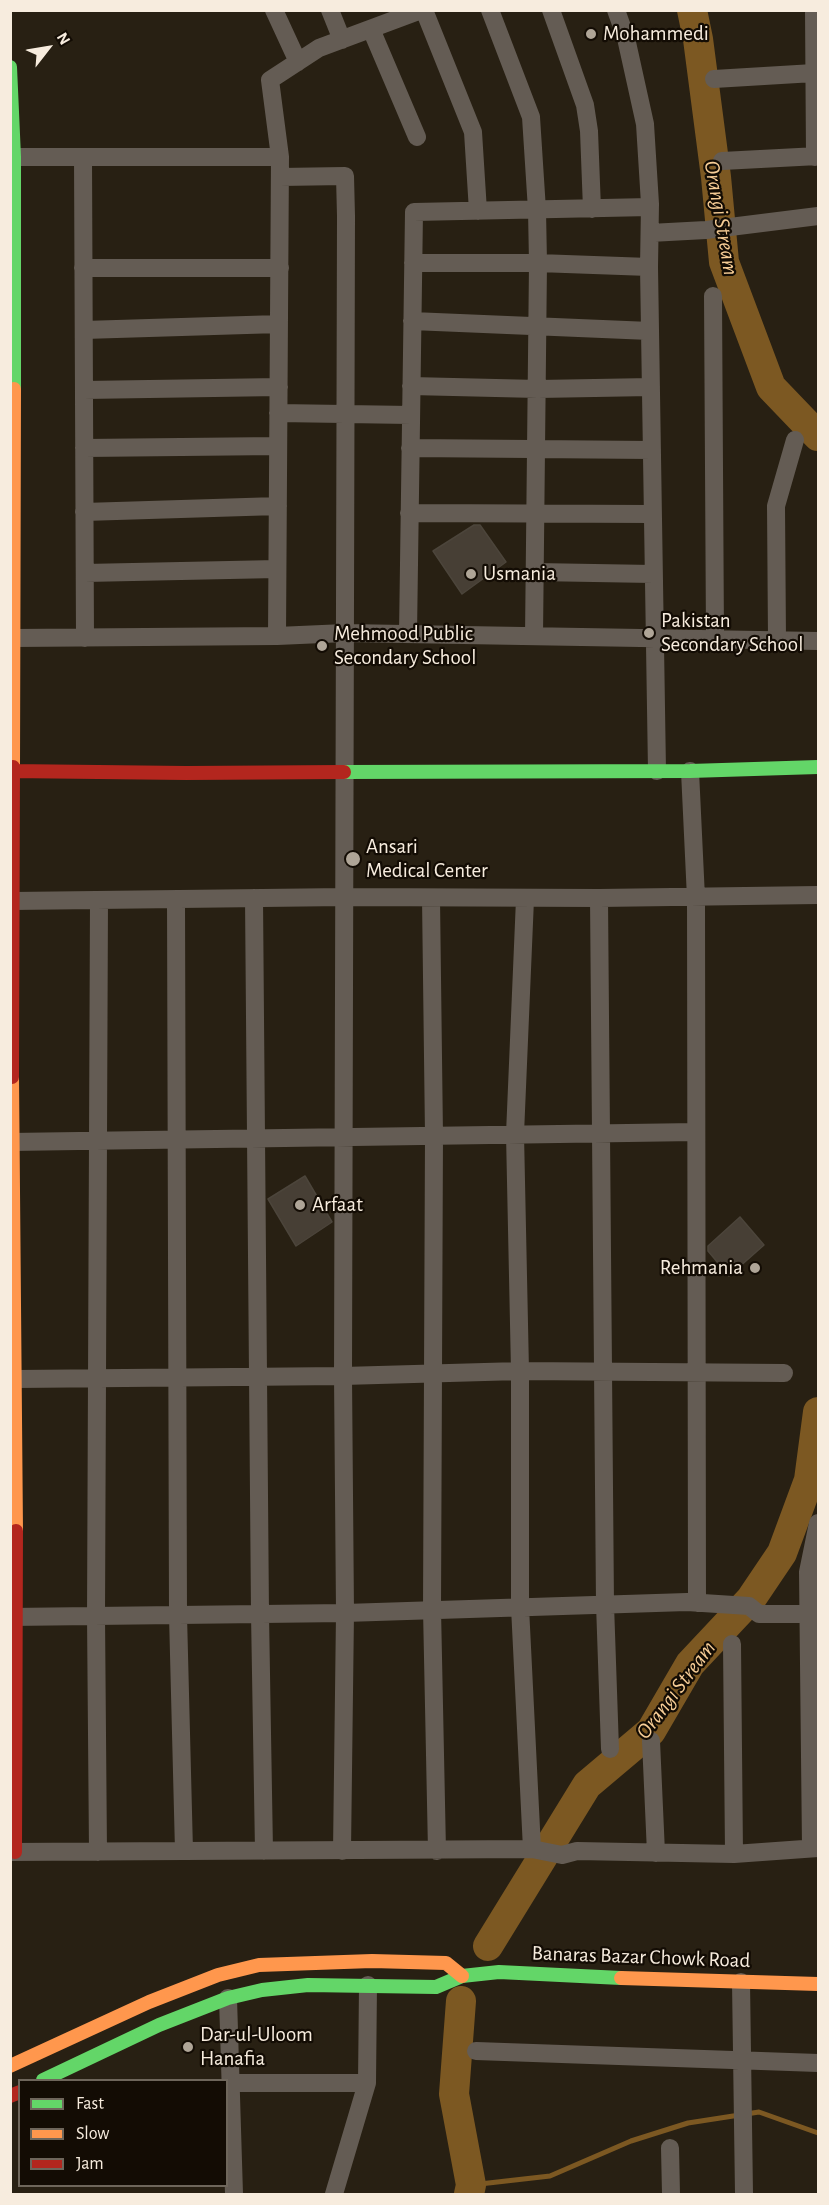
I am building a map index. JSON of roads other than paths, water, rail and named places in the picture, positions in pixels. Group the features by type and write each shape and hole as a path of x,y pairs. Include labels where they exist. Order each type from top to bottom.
{"main road":[{"path":"10,67 14,638 11,1142 16,1379 13,1852"},
{"path":"12,771 186,773 690,771 819,767"},
{"path":"10,2066 149,2002 218,1975 259,1965 372,1961 446,1963 462,1977"},
{"name":"Banaras Bazar Chowk Road","path":"46,2079 159,2025 228,1998 262,1990 308,1985 436,1987 462,1977 498,1972 819,1984"}],"street":[{"path":"274,10 298,62"},
{"path":"330,10 342,39"},
{"path":"277,636 280,157 270,80 319,48 371,29 392,15 422,10 473,132 478,211"},
{"path":"490,10 531,117 538,263 534,636"},
{"path":"551,10 585,105 589,131 592,208"},
{"path":"616,10 626,38 645,124 650,207 652,514 657,771"},
{"path":"722,161 817,157 814,10"},
{"path":"371,29 417,137"},
{"path":"714,79 814,73"},
{"path":"12,157 280,157"},
{"path":"83,157 85,638"},
{"path":"280,177 345,176 343,1377 345,1612 342,1851"},
{"path":"408,634 414,212 650,207"},
{"path":"650,233 706,230 819,216"},
{"path":"413,263 538,263 649,267"},
{"path":"83,268 280,268"},
{"path":"713,296 715,639"},
{"path":"412,321 650,331"},
{"path":"84,330 279,324"},
{"path":"411,386 651,387"},
{"path":"84,390 279,387"},
{"path":"278,413 411,415"},
{"path":"777,640 776,506 795,440"},
{"path":"84,448 278,446"},
{"path":"410,448 652,450"},
{"path":"84,512 278,506"},
{"path":"409,513 652,514"},
{"path":"85,573 277,569"},
{"path":"535,572 653,574"},
{"path":"14,638 277,636 345,633 819,641"},
{"path":"690,771 696,898 697,1373 692,1602"},
{"path":"14,901 345,897 696,898 819,895"},
{"path":"254,898 264,1851"},
{"path":"432,898 434,1136 432,1610 437,1851"},
{"path":"525,898 515,1134 520,1371 520,1607 532,1849"},
{"path":"599,898 605,1604 610,1749"},
{"path":"176,899 178,1615 184,1851"},
{"path":"98,1851 96,1616 99,900"},
{"path":"11,1142 696,1132"},
{"path":"16,1379 343,1377 520,1371 784,1373"},
{"path":"13,1852 502,1851 532,1849 562,1855 577,1851 734,1854 815,1848 813,1614 808,1572 819,1523"},
{"path":"13,1617 260,1614 692,1602 749,1606 759,1614 813,1614"},
{"path":"732,1644 734,1854"},
{"path":"651,1741 657,1853"},
{"path":"741,1982 744,2194"},
{"path":"334,2194 367,2083 368,1985"},
{"path":"228,1998 234,2194"},
{"path":"476,2050 819,2063"},
{"path":"231,2083 367,2083"},
{"path":"670,2148 671,2194"}],"waterway":[{"name":"Orangi Stream","path":"692,10 698,39 716,177 724,262 771,387 818,436"},
{"name":"Orangi Stream","path":"488,1946 587,1785 651,1731 690,1664 751,1599 782,1553 809,1480 818,1412"},
{"name":"Orangi Stream","path":"461,2001 454,2094 471,2185 469,2194"},
{"path":"471,2185 550,2176 631,2141 688,2123 759,2112 818,2133"}],"place":[{"name":"Mohammedi","path":"591,34"},
{"name":"Usmania","path":"471,574"},
{"name":"Pakistan Secondary School","path":"649,633"},
{"name":"Mehmood Public Secondary School","path":"322,646"},
{"name":"Ansari Medical Center","path":"353,859"},
{"name":"Arfaat","path":"300,1205"},
{"name":"Rehmania","path":"755,1268"},
{"name":"Dar-ul-Uloom Hanafia","path":"188,2047"}]}
